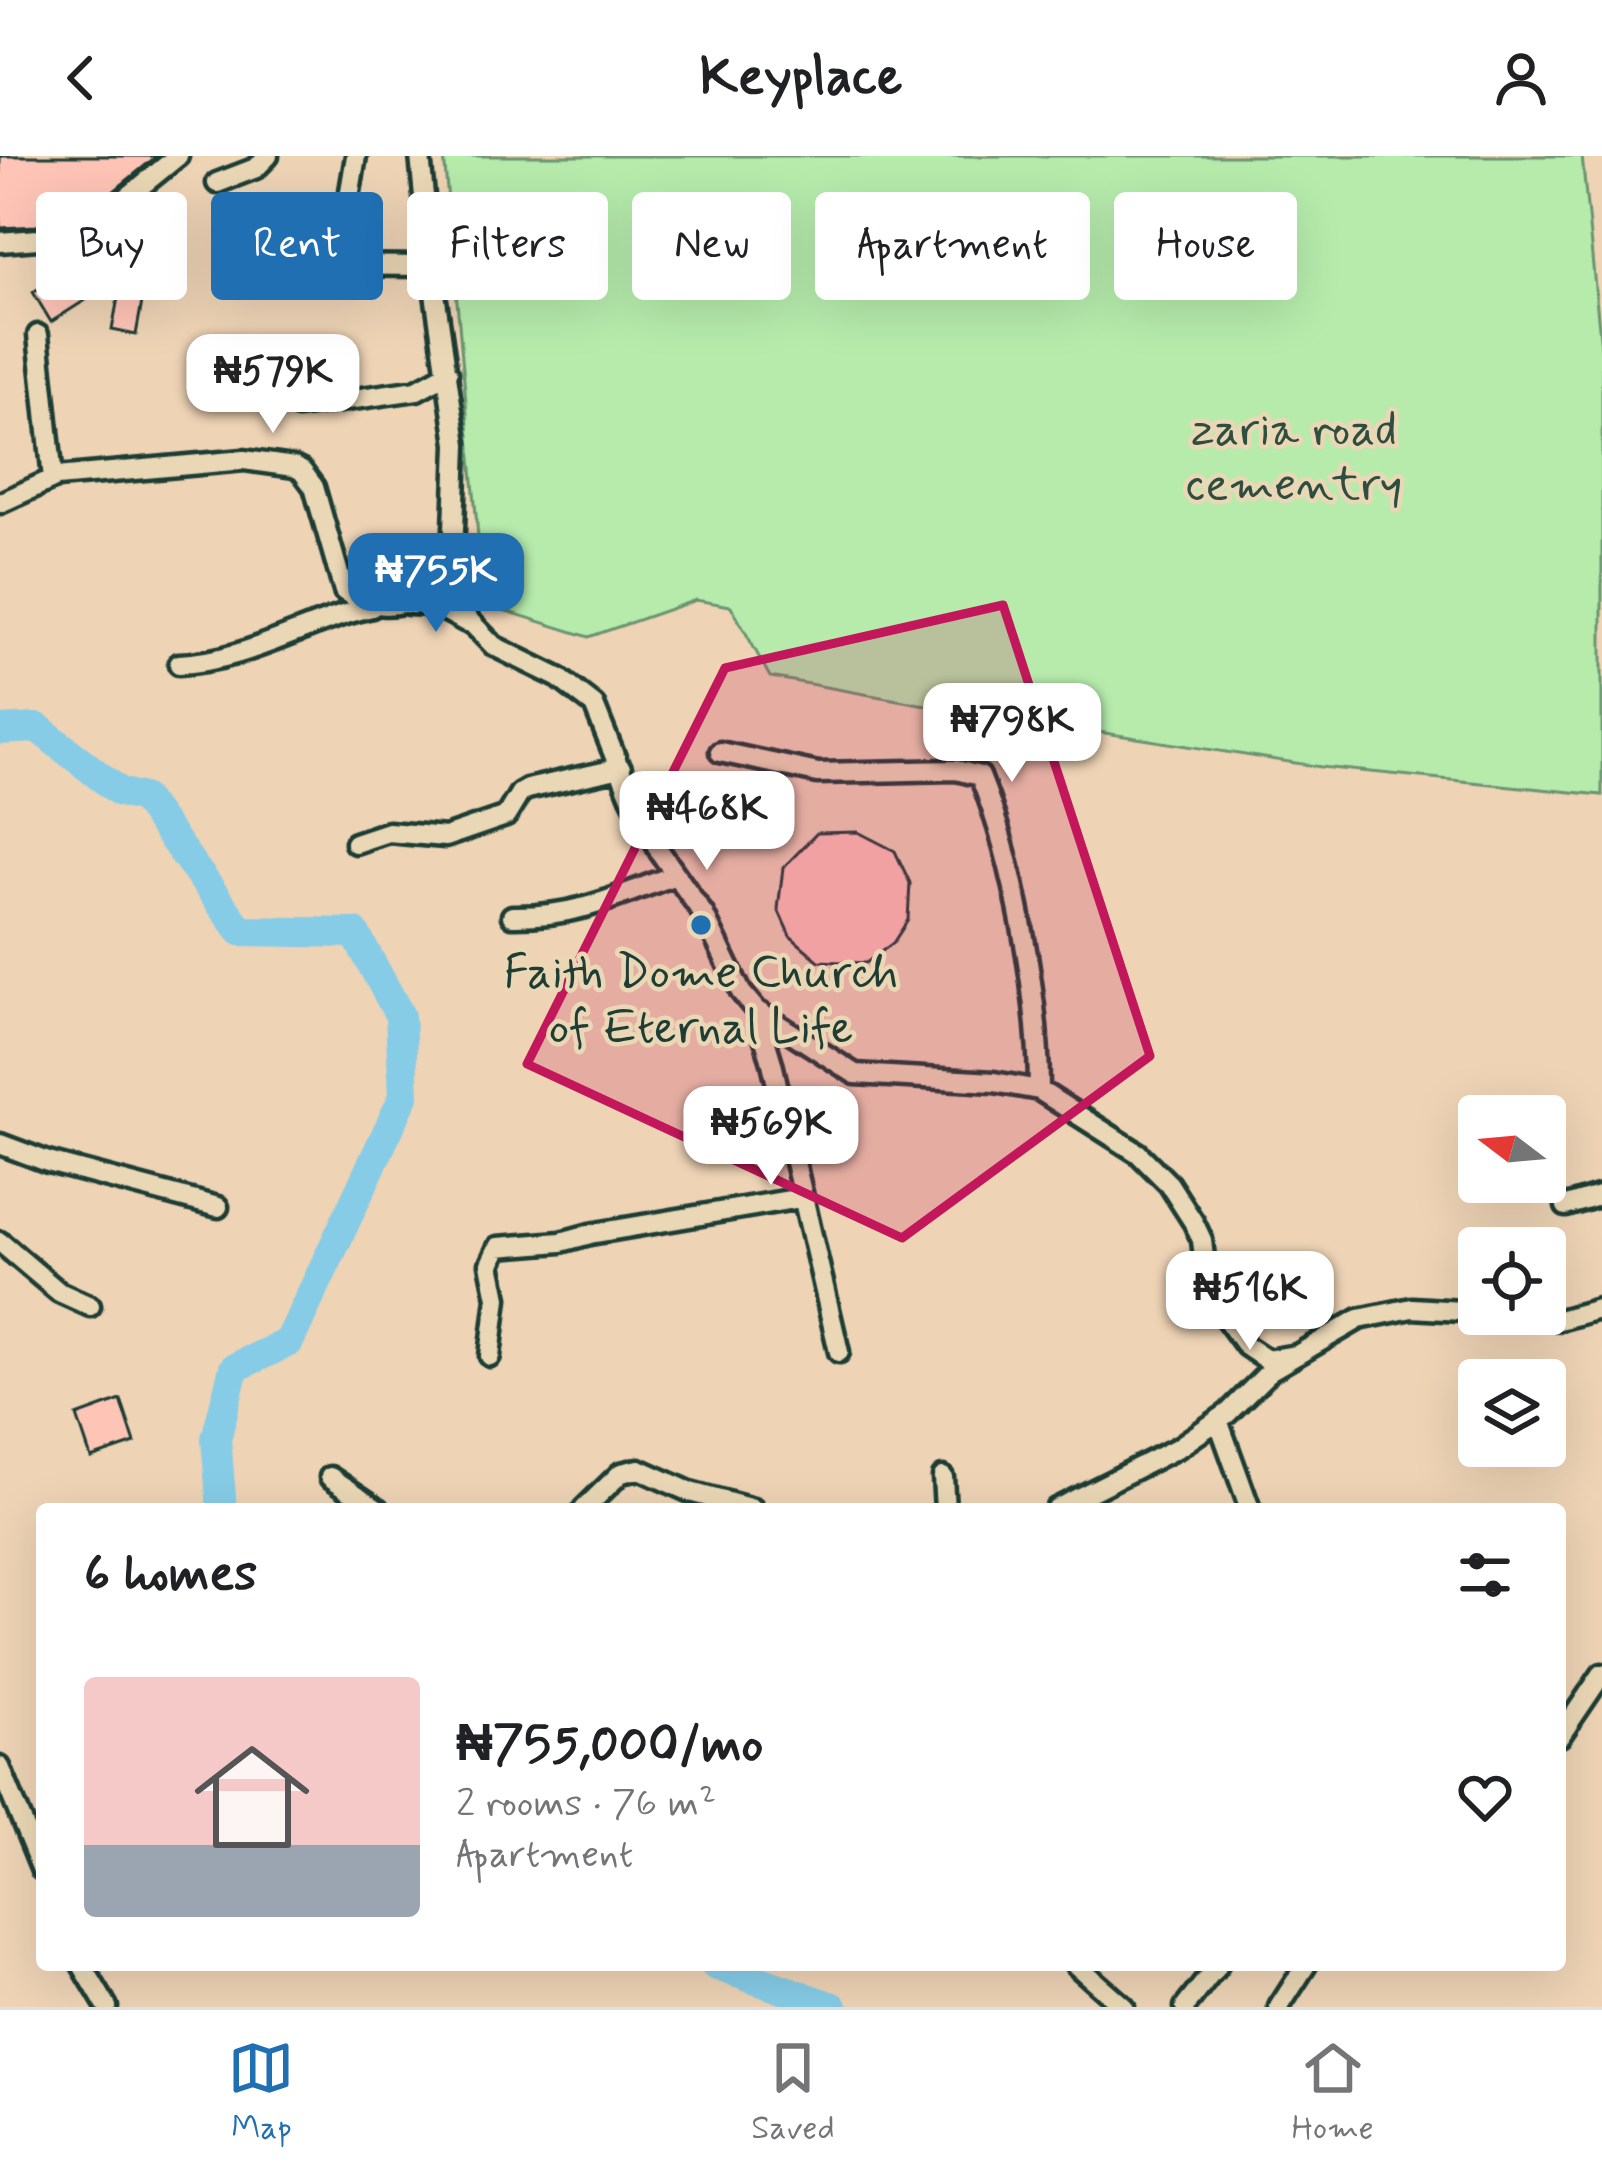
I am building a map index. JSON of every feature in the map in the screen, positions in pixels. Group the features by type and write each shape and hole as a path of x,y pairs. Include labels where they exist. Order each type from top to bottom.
{"street":[{"path":"0,242 92,226 178,156"},
{"path":"218,183 256,168 268,156"},
{"path":"349,192 356,156"},
{"path":"421,156 424,192"},
{"path":"436,300 457,444 453,558 463,614 479,634"},
{"path":"38,334 53,479"},
{"path":"298,407 417,390 448,373"},
{"path":"0,503 53,479 244,460 293,467 314,487 344,591 376,606"},
{"path":"404,604 429,592 444,562 453,527"},
{"path":"179,664 243,655 329,617 376,606 435,605 460,616 479,634 584,693 640,815 704,915 741,992 756,1010 855,1074 994,1082 1039,1090 1138,1153 1169,1184 1202,1240 1208,1294 1246,1346 1267,1360 1297,1355"},
{"path":"720,752 818,773 956,770 980,776 1021,926 1039,1044 1039,1090"},
{"path":"355,843 388,832 445,838 506,816 527,789 621,767"},
{"path":"512,916 552,917 675,874"},
{"path":"756,1010 839,1352"},
{"path":"0,1144 48,1162 218,1207"},
{"path":"1566,1206 1602,1195"},
{"path":"490,1356 497,1298 490,1264 498,1247 561,1242 801,1198"},
{"path":"0,1242 59,1292 90,1306"},
{"path":"1566,1318 1602,1308"},
{"path":"1068,1503 1179,1447 1218,1420 1271,1370 1359,1319 1387,1311 1458,1312"},
{"path":"1218,1420 1248,1503"},
{"path":"590,1503 621,1473 639,1468 690,1492 731,1503"},
{"path":"330,1477 369,1503"},
{"path":"943,1477 945,1503"},
{"path":"1566,1727 1602,1674"},
{"path":"0,1767 36,1855"},
{"path":"86,1971 107,2007"},
{"path":"1083,1971 1124,2007"},
{"path":"1186,2007 1213,1971"},
{"path":"1279,2007 1302,1971"}],"highlighted area":[{"path":"1003,605 1150,1056 902,1238 527,1064 725,668"}],"green space":[{"name":"zaria road cementry","path":"444,156 1582,156 1602,358 1602,795 1321,767 770,677 731,606 696,600 589,637 484,604 457,300 608,300 608,192 447,192"}],"building":[{"path":"0,156 157,156 113,192 36,192 36,226 0,228"},
{"path":"38,300 85,300 51,322"},
{"path":"118,300 142,300 136,335 112,330"},
{"path":"858,832 895,851 910,883 908,920 893,943 866,963 819,961 790,936 778,909 783,868 817,833"},
{"path":"121,1400 135,1443 91,1458 77,1416"}],"waterway":[{"path":"0,730 38,728 120,792 143,798 241,931 355,933 400,1016 404,1096 289,1342 234,1368 216,1439 221,1503"},
{"path":"732,1971 833,2007"}],"place":[{"name":"Faith Dome Church of Eternal Life","path":"701,925"}]}
